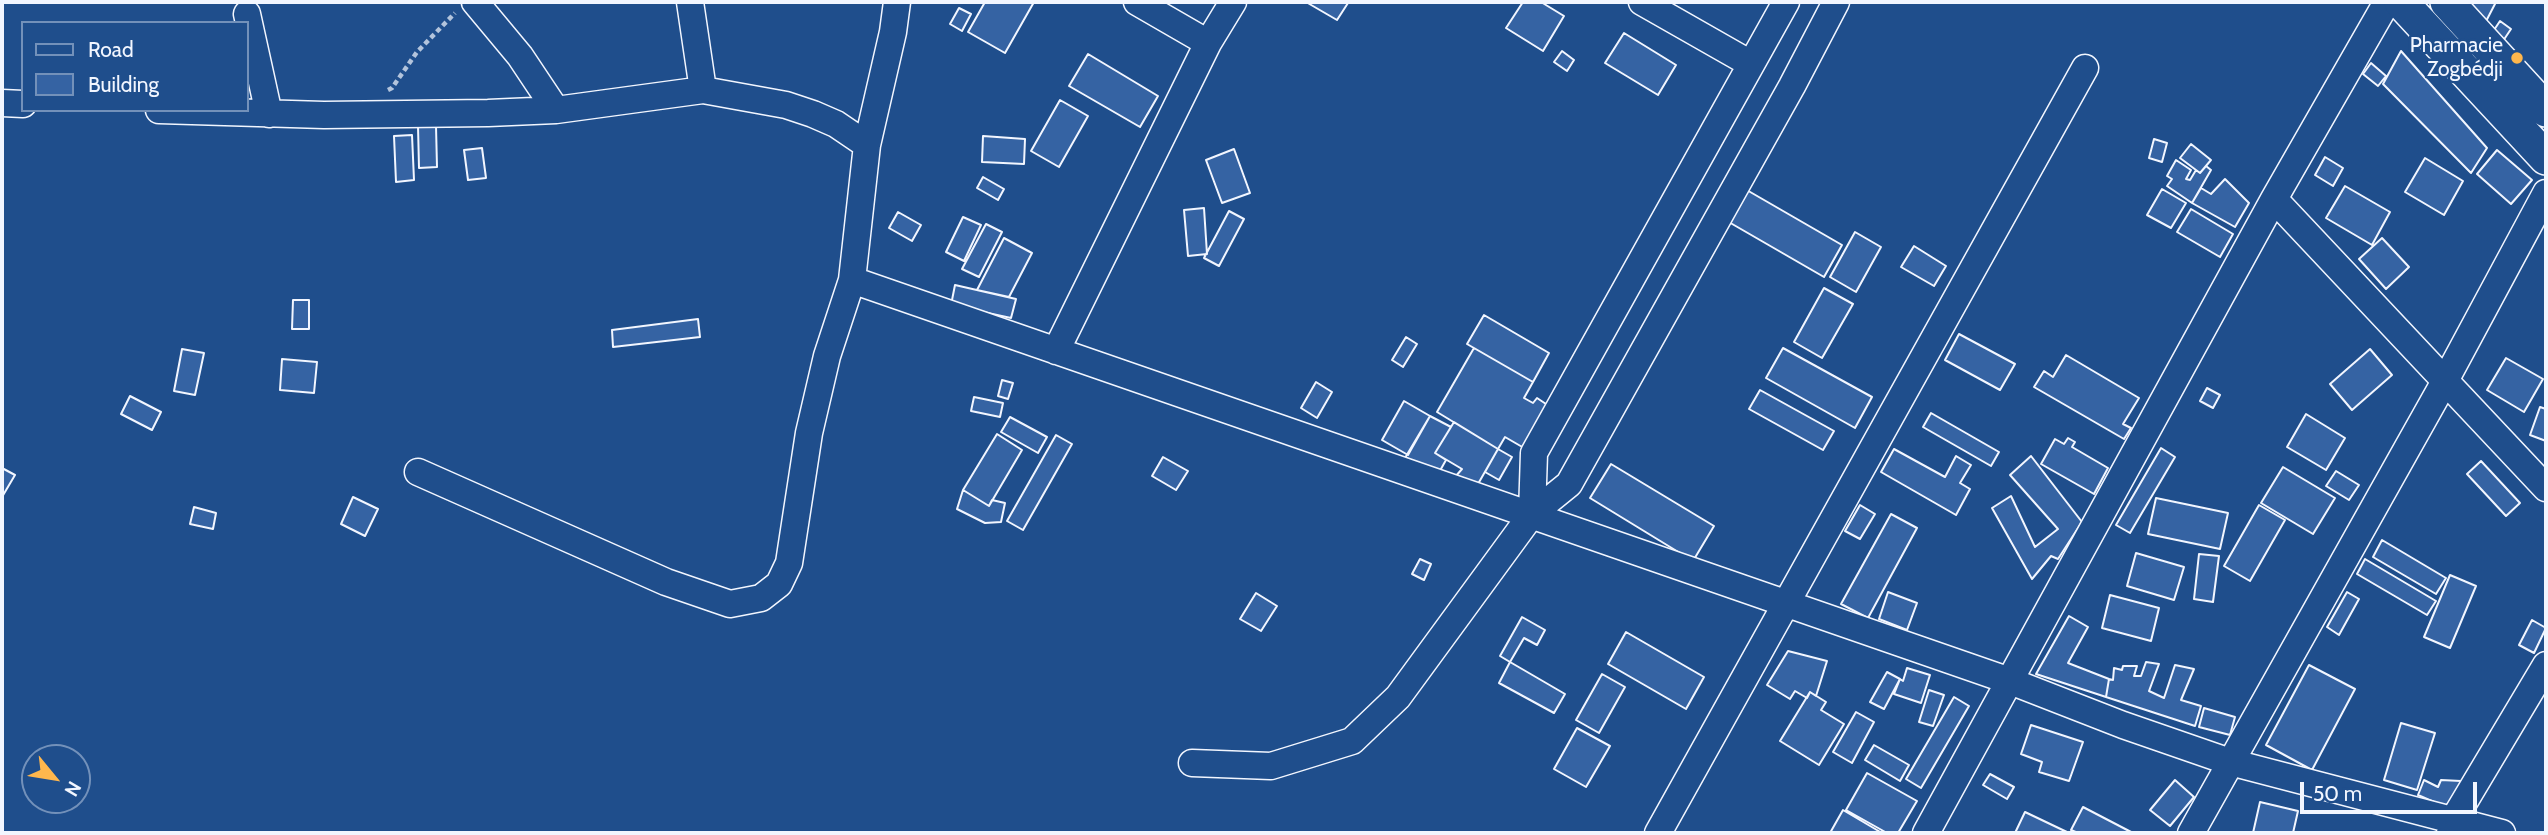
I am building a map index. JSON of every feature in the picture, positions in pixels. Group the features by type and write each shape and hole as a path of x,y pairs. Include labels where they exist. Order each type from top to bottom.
{"main road":[{"path":"2401,2 2546,158"},
{"path":"2447,2 2546,110"}],"street":[{"path":"690,2 704,90"},
{"path":"418,472 666,582 730,604 761,598 779,584 789,563 809,433 827,356 852,280 867,145 893,32 897,2"},
{"path":"1137,2 1208,43"},
{"path":"1056,351 1208,43 1233,2"},
{"path":"1642,2 1751,64"},
{"path":"1532,514 1534,453 1786,2"},
{"path":"1192,763 1271,766 1352,741 1398,697 1532,514 1569,484 1792,86 1836,2"},
{"path":"1926,833 2274,199 2387,2"},
{"path":"482,9 520,56 556,110"},
{"path":"247,14 269,114"},
{"path":"1658,833 2085,68"},
{"path":"214,112 352,115 556,110 704,90 786,105 813,114 836,124 867,145"},
{"path":"2,103 21,104"},
{"path":"2191,833 2445,381 2546,193"},
{"path":"2274,199 2546,488"},
{"path":"852,280 2010,681 2123,725 2230,762 2452,826 2502,833"},
{"path":"2452,826 2546,665"}],"path":[{"path":"381,93 392,88 417,52 462,6 482,9"}],"building":[{"path":"985,2 1034,2 1005,53 968,32"},
{"path":"1306,2 1345,2 1348,3 1337,20"},
{"path":"1523,2 1541,2 1564,16 1543,51 1506,28"},
{"path":"2458,2 2496,2 2482,29"},
{"path":"959,8 971,14 962,31 950,24"},
{"path":"2500,21 2511,29 2503,41 2492,33"},
{"path":"1624,33 1676,65 1658,95 1605,63"},
{"path":"1562,51 1574,60 1567,71 1554,62"},
{"path":"2401,51 2487,148 2471,173 2383,84"},
{"path":"1088,54 1158,96 1140,127 1069,86"},
{"path":"2371,63 2386,76 2378,86 2363,74"},
{"path":"1060,100 1088,116 1059,167 1031,151"},
{"path":"418,126 436,126 437,167 419,168"},
{"path":"412,135 414,180 396,182 394,136"},
{"path":"983,136 1025,139 1024,164 982,162"},
{"path":"2154,139 2167,143 2162,162 2149,158"},
{"path":"2191,144 2211,160 2200,173 2180,158"},
{"path":"482,148 486,178 468,180 464,150"},
{"path":"1234,149 1250,193 1222,203 1206,160"},
{"path":"2497,150 2532,180 2511,204 2477,174"},
{"path":"2325,157 2343,168 2333,186 2315,175"},
{"path":"2425,158 2463,181 2444,215 2405,192"},
{"path":"2176,160 2191,170 2186,179 2190,180 2196,170 2200,173 2206,166 2211,170 2192,203 2167,186 2172,179 2167,176"},
{"path":"983,177 1004,189 998,200 977,188"},
{"path":"2225,179 2249,203 2235,227 2192,203 2201,188 2211,194"},
{"path":"2345,186 2390,212 2372,245 2326,218"},
{"path":"1745,189 1842,245 1824,277 1727,221"},
{"path":"2162,189 2186,203 2171,228 2147,215"},
{"path":"1204,208 1207,254 1188,256 1184,210"},
{"path":"2191,209 2233,234 2220,257 2177,232"},
{"path":"1229,211 1244,219 1219,266 1204,258"},
{"path":"898,212 921,225 912,241 889,228"},
{"path":"963,217 981,225 964,261 946,252"},
{"path":"986,224 1002,232 979,277 962,269"},
{"path":"1855,232 1881,247 1856,292 1830,277"},
{"path":"1004,238 1032,253 1009,297 977,290"},
{"path":"2382,238 2409,267 2386,289 2359,259"},
{"path":"1914,246 1946,266 1934,286 1901,267"},
{"path":"955,285 1016,299 1011,318 951,305"},
{"path":"1824,288 1853,304 1822,358 1794,342"},
{"path":"293,300 309,300 309,329 292,329"},
{"path":"1484,315 1549,353 1533,382 1467,344"},
{"path":"698,319 700,337 613,347 612,330"},
{"path":"1959,334 2015,364 2000,390 1945,360"},
{"path":"1406,337 1417,344 1403,367 1392,360"},
{"path":"1474,348 1533,382 1524,398 1533,403 1537,398 1549,406 1524,448 1505,437 1498,449 1437,412"},
{"path":"1783,348 1872,397 1855,428 1766,378"},
{"path":"182,349 204,353 195,395 174,391"},
{"path":"2370,349 2392,375 2352,410 2330,384"},
{"path":"2066,355 2139,398 2123,424 2131,428 2124,439 2034,387 2044,371 2053,377"},
{"path":"2506,358 2543,379 2524,412 2487,390"},
{"path":"282,359 317,362 314,393 280,390"},
{"path":"1002,380 1013,383 1008,399 998,396"},
{"path":"1316,382 1332,392 1317,418 1301,408"},
{"path":"2207,388 2220,395 2213,408 2200,401"},
{"path":"1760,390 1834,431 1823,450 1749,409"},
{"path":"130,396 161,412 152,430 121,414"},
{"path":"974,397 1003,403 1000,417 971,411"},
{"path":"1404,401 1430,416 1408,455 1382,440"},
{"path":"2540,407 2546,409 2546,441 2530,435"},
{"path":"1931,413 1999,452 1991,466 1923,427"},
{"path":"2306,414 2345,438 2326,470 2287,447"},
{"path":"1430,416 1451,427 1435,453 1446,460 1437,476 1405,458"},
{"path":"1010,417 1047,437 1038,453 1001,432"},
{"path":"1454,422 1498,449 1478,484 1455,477 1462,469 1435,453"},
{"path":"997,434 1022,450 989,506 963,490"},
{"path":"1056,435 1072,444 1023,530 1007,521"},
{"path":"2068,438 2075,442 2072,447 2108,468 2094,494 2041,464 2055,439 2064,444"},
{"path":"2161,448 2175,457 2130,533 2116,525"},
{"path":"1498,449 1512,457 1499,480 1485,472"},
{"path":"1894,449 1945,477 1956,456 1971,465 1960,483 1970,489 1956,515 1881,472"},
{"path":"2031,456 2082,522 2058,559 2051,556 2032,579 1992,508 2011,496 2035,547 2058,529 2010,475"},
{"path":"1163,457 1188,471 1176,490 1152,476"},
{"path":"2481,461 2520,503 2506,516 2467,474"},
{"path":"1611,464 1714,526 1693,561 1590,498"},
{"path":"2283,467 2335,498 2313,534 2261,503"},
{"path":"2,468 15,475 2,497"},
{"path":"2336,471 2359,485 2349,500 2326,486"},
{"path":"963,490 989,506 992,500 1005,503 1001,522 985,523 957,509"},
{"path":"353,497 378,509 365,536 341,524"},
{"path":"2156,498 2228,513 2220,549 2148,534"},
{"path":"1860,505 1875,514 1860,539 1845,531"},
{"path":"2259,505 2285,520 2250,581 2224,566"},
{"path":"194,507 216,513 213,529 190,524"},
{"path":"1891,514 1917,528 1868,618 1841,604"},
{"path":"2382,540 2446,578 2436,594 2373,557"},
{"path":"2136,553 2184,567 2174,600 2127,586"},
{"path":"2199,554 2219,556 2213,602 2194,599"},
{"path":"1420,559 1431,564 1424,580 1412,574"},
{"path":"2365,559 2436,601 2427,615 2357,574"},
{"path":"2450,575 2476,586 2450,648 2424,637"},
{"path":"1888,592 1917,603 1907,630 1879,619"},
{"path":"2347,592 2359,599 2339,635 2327,627"},
{"path":"1256,593 1277,606 1261,631 1240,619"},
{"path":"2110,595 2159,608 2151,641 2102,628"},
{"path":"2069,616 2088,627 2068,663 2109,679 2106,697 2036,674"},
{"path":"1522,617 1545,630 1537,645 1524,638 1510,662 1500,656"},
{"path":"2532,620 2546,628 2534,653 2519,645"},
{"path":"1626,632 1704,677 1686,709 1608,664"},
{"path":"1788,651 1827,661 1816,696 1810,692 1807,698 1795,691 1790,699 1767,685"},
{"path":"1510,662 1565,694 1554,713 1499,683"},
{"path":"2146,662 2159,664 2149,691 2164,698 2175,665 2194,669 2181,700 2201,706 2195,726 2106,697 2109,679 2113,680 2114,668 2122,670 2123,666 2137,666 2134,676 2141,676"},
{"path":"2309,665 2355,689 2312,770 2266,745"},
{"path":"1907,668 1930,675 1921,703 1894,694 1900,679 1903,681"},
{"path":"1887,672 1900,679 1884,709 1870,702"},
{"path":"1602,674 1625,687 1599,733 1576,720"},
{"path":"1929,690 1944,695 1933,726 1919,722"},
{"path":"1810,692 1826,702 1821,710 1844,724 1819,765 1780,741"},
{"path":"1954,697 1969,706 1921,788 1906,779"},
{"path":"2204,708 2235,717 2230,735 2199,727"},
{"path":"1856,712 1874,722 1852,763 1833,752"},
{"path":"2401,723 2435,733 2417,790 2384,780"},
{"path":"2031,725 2083,742 2069,781 2039,772 2042,762 2021,754"},
{"path":"1577,728 1610,746 1586,787 1554,769"},
{"path":"1874,745 1909,765 1900,781 1865,760"},
{"path":"1867,773 1917,801 1898,833 1887,833 1846,810"},
{"path":"1990,774 2014,787 2007,799 1983,785"},
{"path":"2175,780 2194,797 2170,826 2150,810"},
{"path":"2424,780 2438,787 2441,780 2461,781 2450,809 2418,795"},
{"path":"2260,802 2298,811 2293,833 2253,833"},
{"path":"2083,807 2133,833 2078,833 2071,830"},
{"path":"1843,810 1882,833 1830,833"},
{"path":"2025,812 2069,833 2015,833"}],"place":[{"name":"Pharmacie Zogbédji","path":"2517,58"}]}
